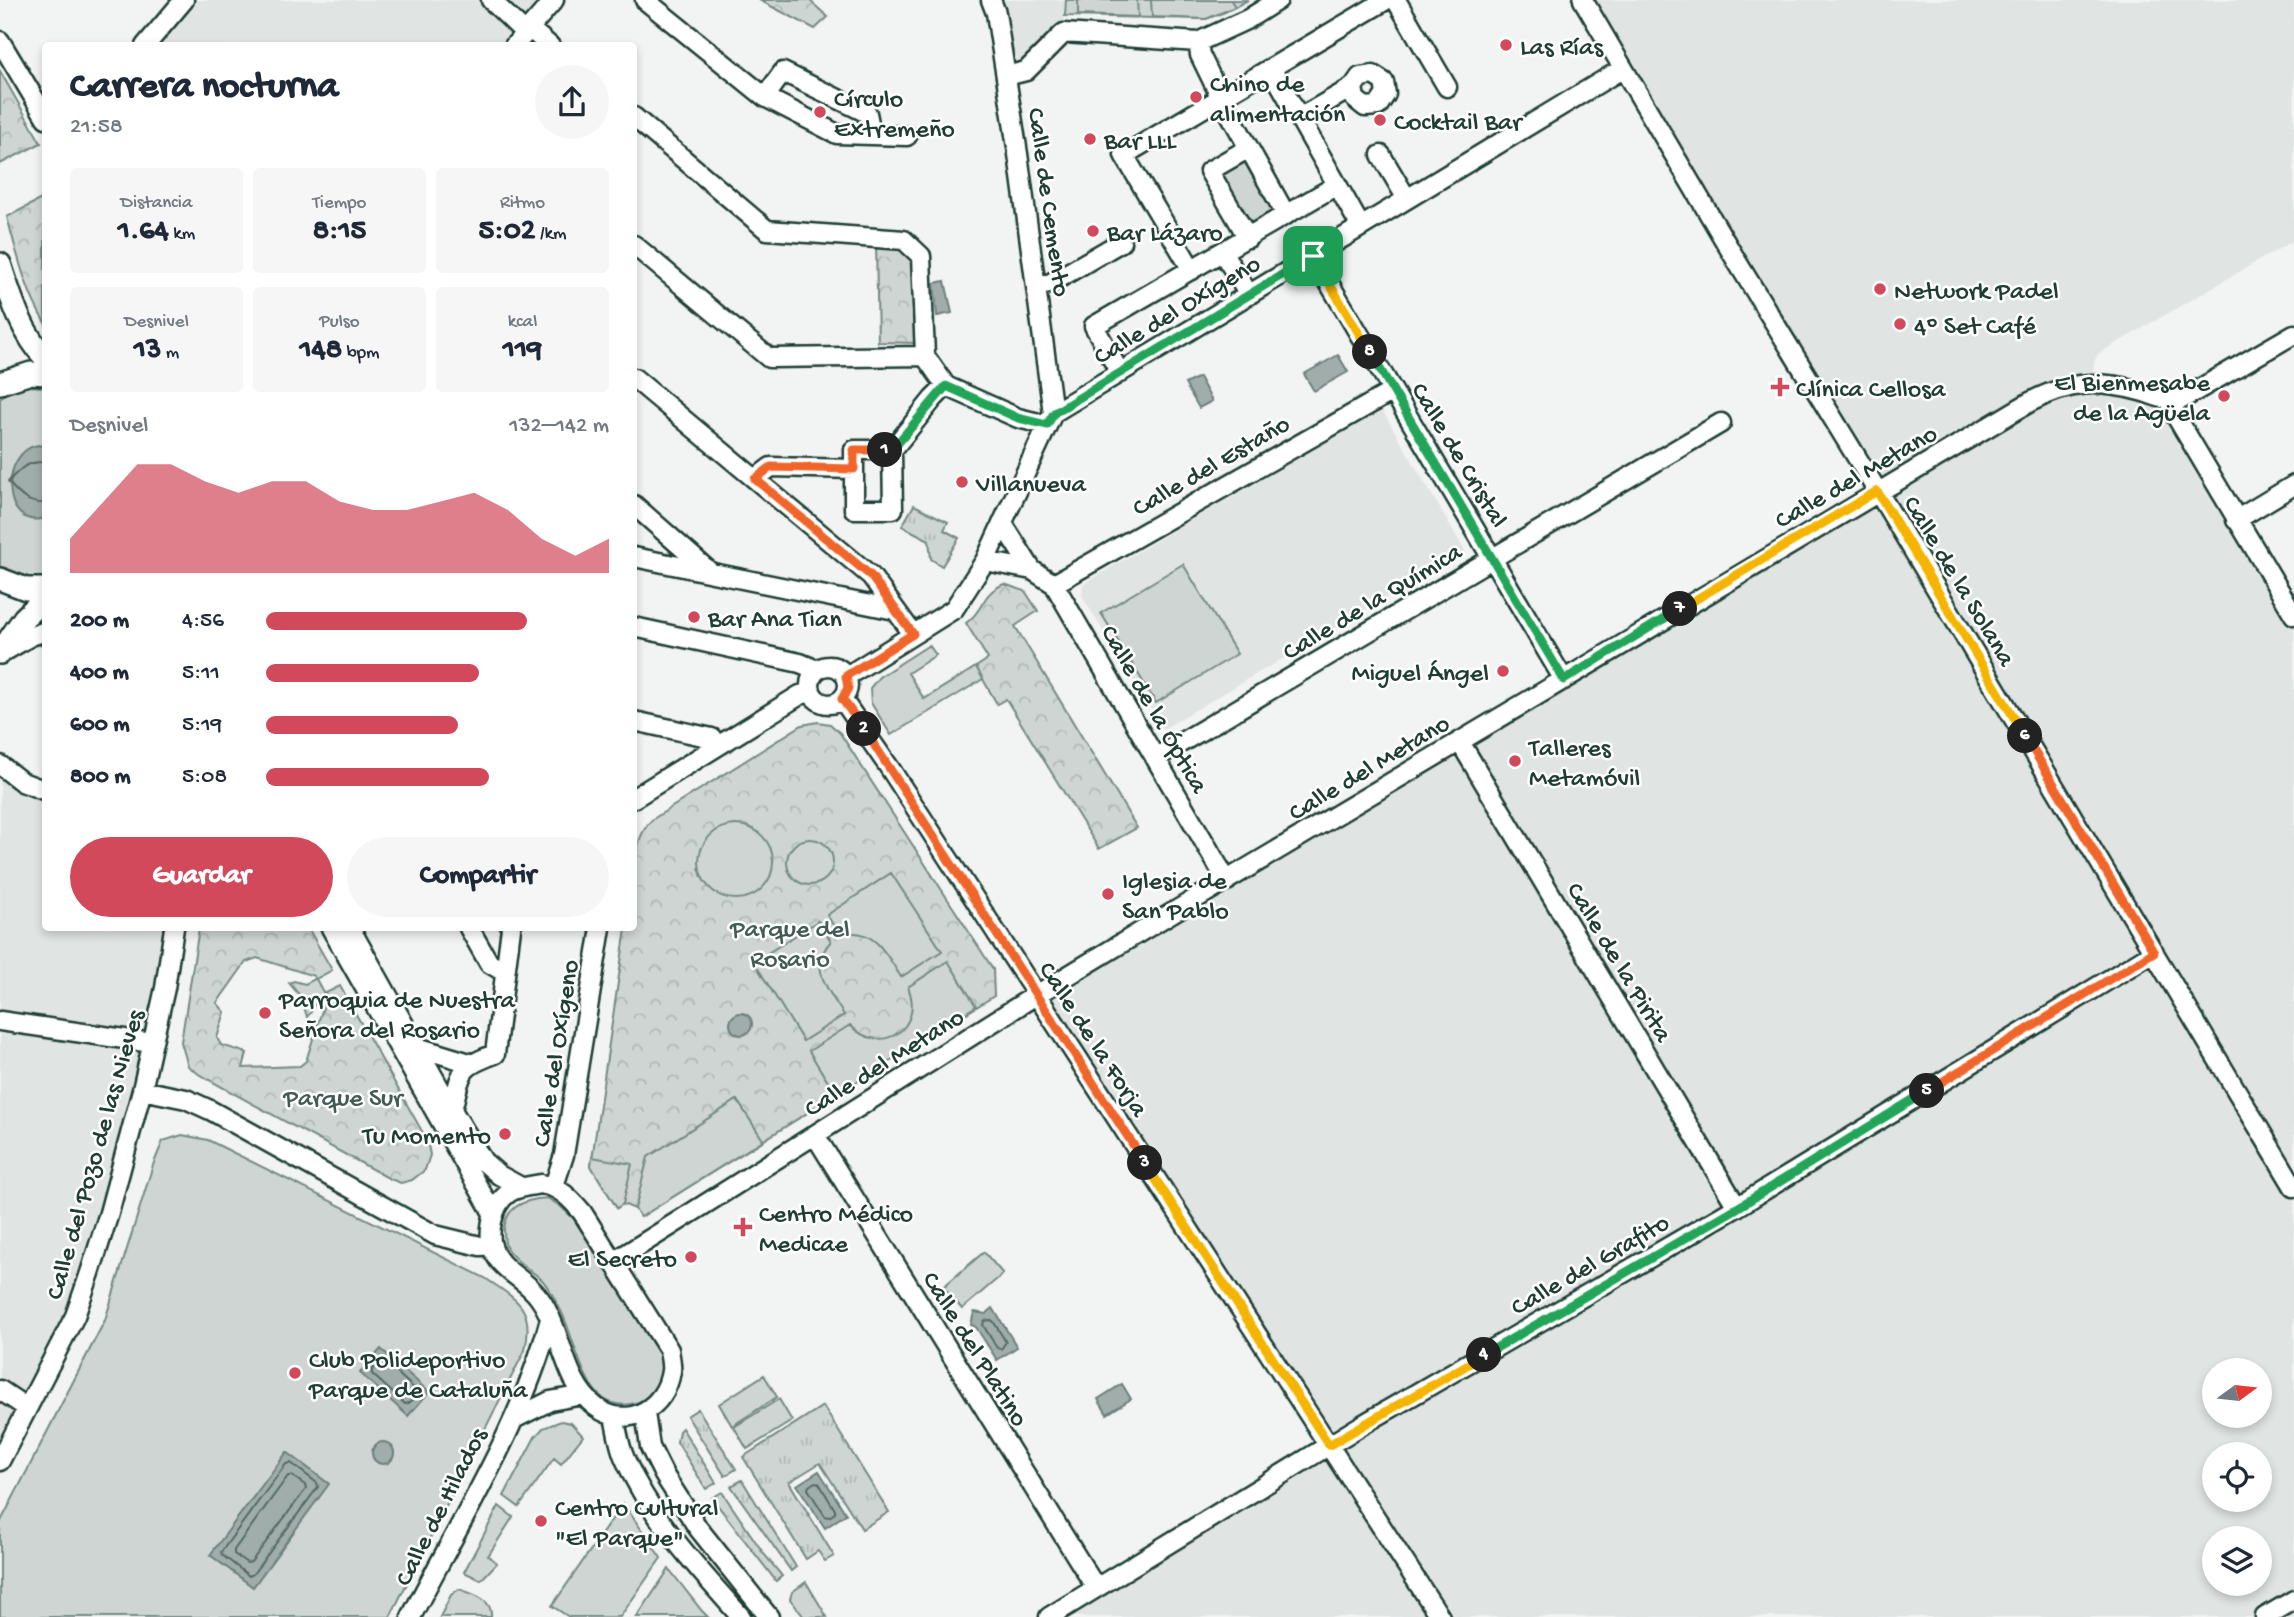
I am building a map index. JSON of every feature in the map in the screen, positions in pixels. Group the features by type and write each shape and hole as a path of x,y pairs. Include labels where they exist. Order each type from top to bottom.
{"main road":[{"path":"0,264 18,318 42,355"},
{"path":"0,383 32,373 42,374"},
{"path":"0,579 26,589 42,589"},
{"path":"0,653 24,618 42,601"}],"street":[{"path":"154,42 184,0"},
{"path":"491,0 523,38 554,0"},
{"path":"645,0 765,97 837,134 907,136"},
{"name":"Calle de Cemento","path":"991,0 996,13 1037,286 1050,419"},
{"path":"1006,76 1026,71 1064,33 1198,42 1248,19 1278,0"},
{"path":"1192,270 1124,155 1270,68 1357,7 1386,0"},
{"path":"1396,0 1447,87"},
{"name":"Calle de la Solana","path":"1583,0 2294,1186"},
{"path":"0,41 42,111"},
{"path":"1198,42 1200,55 1221,98 1286,215"},
{"path":"1270,68 1361,227"},
{"name":"Calle del Oxígeno","path":"1050,419 1120,373 1622,68"},
{"path":"765,97 783,72 867,113 871,133"},
{"path":"1299,118 1353,87"},
{"path":"637,120 767,230 904,240 913,246 921,256 925,356 946,386 1018,418 1050,419 985,561 954,609 846,676"},
{"path":"1248,238 1209,171 1249,148"},
{"path":"1381,155 1408,199"},
{"path":"1120,373 1094,326 1338,186"},
{"path":"1037,286 1049,284 1121,242"},
{"path":"637,248 769,358 925,356"},
{"path":"1223,253 1249,295"},
{"name":"Calle de Cristal","path":"1313,256 1564,680"},
{"path":"2294,334 2194,393 2170,401 2177,418 2236,520 2294,615"},
{"path":"637,380 871,576 913,634"},
{"name":"Calle del Metano","path":"615,1261 1036,995 2030,402 2062,388 2092,383 2148,393 2170,401"},
{"path":"892,450 854,450 854,509 893,509 892,450 946,386"},
{"name":"Calle del Estaño","path":"1054,584 1393,391"},
{"name":"Calle de la Química","path":"1155,758 1721,423"},
{"path":"755,479 771,467 854,469"},
{"path":"2236,520 2294,485"},
{"path":"637,508 711,572"},
{"name":"Calle de la Óptica","path":"1003,524 1032,570"},
{"path":"637,558 895,610"},
{"name":"Calle de la Óptica","path":"985,561 1032,570 1054,584 1227,881"},
{"path":"869,604 883,590"},
{"path":"637,628 800,663 817,670"},
{"path":"0,653 42,632"},
{"path":"825,666 833,666 846,676 848,688 842,699 834,704 816,700 811,692 812,676 825,666"},
{"path":"637,796 800,695 811,692"},
{"name":"Calle de la Forja","path":"842,699 873,742 1440,1617"},
{"path":"637,722 712,738 717,745"},
{"name":"Calle de la Pirita","path":"1460,742 1737,1208"},
{"path":"0,765 22,782 42,790"},
{"name":"Calle del Pozo de las Nieves","path":"0,1461 79,1305 109,1213 142,1090 165,988 174,931"},
{"path":"333,931 494,1215"},
{"path":"351,931 483,1161 499,1175 520,1187"},
{"path":"471,931 489,963 504,972"},
{"path":"452,1110 462,1074 470,1063 495,1054 511,931"},
{"name":"Calle del Oxígeno","path":"554,1186 565,1155 601,931"},
{"name":"Calle del Grafito","path":"1049,1617 1329,1445 1737,1208 2154,952"},
{"path":"0,1021 152,1043"},
{"path":"417,1047 470,1063"},
{"path":"142,1090 186,1099 210,1110 435,1235 481,1246 492,1245"},
{"name":"Calle del Platino","path":"815,1135 1096,1588"},
{"path":"541,1184 554,1186 569,1197 615,1261 669,1350 671,1369 668,1384 660,1400 645,1413 628,1417 614,1416 598,1408 583,1395 541,1301 527,1282 505,1268 496,1257 490,1232 494,1215 499,1201 520,1187 541,1184"},
{"name":"Calle de Hilados","path":"411,1617 514,1419 541,1351 550,1319"},
{"path":"0,1390 27,1408"},
{"name":"Calle de Hilados","path":"514,1419 550,1401 583,1395"},
{"path":"645,1413 650,1447 664,1475 698,1528 769,1617"},
{"path":"614,1416 624,1457 642,1490 677,1545 741,1617"},
{"path":"2265,1617 2294,1600"}],"shaded area":[{"path":"184,0 554,0 517,42 160,42 153,36"},
{"path":"991,0 1066,0 1064,33 1006,76"},
{"path":"1583,0 2294,0 2294,240 2098,354 2094,362 2092,382 2170,401 2294,615 2294,1617 1049,1617 1329,1445 1036,995 1877,491"},
{"path":"1381,408 1465,551 1163,729 1082,596 1083,584"},
{"path":"0,765 42,789 42,931 173,931 90,1273 0,1461"}],"green space":[{"path":"759,0 809,0 828,17 815,29"},
{"path":"1066,0 1248,0 1206,19 1065,16"},
{"path":"1078,0 1137,0 1138,17 1078,15"},
{"path":"1151,0 1231,0 1235,7 1206,19 1152,17"},
{"path":"0,71 41,143 0,164"},
{"path":"1244,161 1273,212 1251,225 1221,175"},
{"path":"42,199 42,317 27,284 7,217"},
{"path":"876,245 905,246 915,261 916,343 878,342"},
{"path":"26,386 42,387 42,577 22,576 0,566 0,398"},
{"path":"914,505 948,522 944,530 959,538 942,566 931,559 929,540 902,526"},
{"path":"1183,564 1237,654 1156,703 1101,613"},
{"path":"1004,584 1025,591 1038,611 1015,626 1137,828 1099,849 1006,699 997,704 976,667 988,659 966,623 977,613 986,597"},
{"path":"929,645 936,655 908,673 924,699 976,667 983,679 891,735 871,703 870,688 879,677"},
{"name":"Parque del Rosario","path":"818,722 830,724 840,733 993,969 994,996 641,1217 635,1209 623,1204 617,1208 591,1166 626,931 637,931 639,841 653,819 802,725"},
{"path":"736,825 757,831 767,841 773,862 767,883 757,893 736,899 715,893 705,883 699,862 705,841 715,831"},
{"path":"810,839 826,846 833,862 826,878 810,885 794,878 787,862 794,846"},
{"path":"891,873 942,951 901,977 884,951 870,937 851,933 840,936 827,915"},
{"path":"818,921 831,941 821,960 823,979 844,1015 803,1041 754,962"},
{"name":"Parque Sur","path":"199,931 310,931 332,970 316,979 324,994 340,986 427,1140 430,1155 425,1170 412,1180 401,1183 390,1179 188,1066 181,1042","holes":["257,958 314,976 315,979 305,984 294,981 289,983 301,997 307,1017 316,999 324,995 326,998 306,1061 300,1066 243,1068 247,1053 221,1045 217,1038 225,1012 217,1003 246,962"]},
{"path":"948,961 976,1006 836,1095 809,1051 850,1025 862,1034 874,1038 897,1034 910,1015 912,1002 908,987"},
{"path":"737,1100 763,1140 641,1217 635,1209 648,1157"},
{"name":"Club Polideportivo Parque de Cataluña","path":"182,1135 208,1140 485,1278 514,1299 525,1314 525,1350 390,1617 0,1617 0,1523 105,1320 153,1165 163,1141"},
{"path":"592,1157 632,1164 623,1204 617,1208 591,1166"},
{"path":"547,1198 574,1219 659,1353 663,1367 657,1388 633,1404 613,1403 596,1392 583,1370 565,1319 550,1291 543,1281 506,1247 504,1229 513,1209 526,1202"},
{"path":"984,1252 1003,1274 962,1309 943,1287"},
{"path":"764,1375 777,1397 732,1426 719,1404"},
{"path":"779,1399 792,1421 747,1449 734,1427"},
{"path":"823,1406 889,1512 862,1529 820,1463 789,1482 834,1556 825,1561 818,1551 806,1559 743,1457"},
{"path":"698,1409 736,1469 725,1476 687,1416"},
{"path":"561,1421 571,1423 583,1436 561,1464 554,1458 519,1507 504,1496 535,1437 543,1428"},
{"path":"682,1428 716,1483 706,1489 677,1442"},
{"path":"742,1480 796,1567 791,1571 731,1486"},
{"path":"722,1492 782,1576 776,1581 712,1498"},
{"path":"623,1503 661,1558 620,1617 569,1617 552,1606"},
{"path":"499,1506 513,1517 488,1556 497,1563 481,1580 464,1572"},
{"path":"669,1569 702,1611 708,1617 637,1617"},
{"path":"806,1582 827,1617 804,1617 790,1599 792,1592"},
{"path":"459,1589 476,1595 485,1602 491,1611 491,1617 440,1617 451,1595"}],"water":[{"path":"945,281 952,313 937,316 934,283"},
{"path":"1338,355 1348,372 1314,391 1304,374"},
{"path":"1199,377 1212,401 1199,408 1185,384"},
{"path":"42,446 42,518 30,519 20,513 13,502 10,489 12,474 17,461 26,450"},
{"path":"741,1013 749,1016 752,1024 749,1032 741,1035 733,1032 730,1024 733,1016"},
{"path":"993,1308 1017,1347 997,1360 976,1327 971,1325 974,1312 986,1314"},
{"path":"381,1349 429,1392 408,1416 360,1373"},
{"path":"1122,1384 1131,1399 1107,1414 1098,1399"},
{"path":"379,1442 387,1442 394,1449 394,1457 387,1464 379,1464 372,1457 372,1449"},
{"path":"287,1452 329,1484 253,1587 210,1555"},
{"path":"819,1471 846,1514 825,1528 797,1485"}],"place":[{"name":"Las Rías","path":"1506,45"},
{"name":"Chino de alimentación","path":"1196,97"},
{"name":"Círculo Extremeño","path":"820,112"},
{"name":"Cocktail Bar","path":"1380,120"},
{"name":"Bar LLL","path":"1090,139"},
{"name":"Bar Lázaro","path":"1093,231"},
{"name":"Network Padel","path":"1880,289"},
{"name":"4º Set Café","path":"1900,324"},
{"name":"Clínica Cellosa","path":"1780,387"},
{"name":"El Bienmesabe de la Agüela","path":"2224,396"},
{"name":"Villanueva","path":"962,482"},
{"name":"Bar Ana Tian","path":"694,617"},
{"name":"Miguel Ángel","path":"1503,671"},
{"name":"Talleres Metamóvil","path":"1515,761"},
{"name":"Iglesia de San Pablo","path":"1108,894"},
{"name":"Parroquia de Nuestra Señora del Rosario","path":"265,1013"},
{"name":"Tu Momento","path":"505,1134"},
{"name":"Centro Médico Medicae","path":"743,1227"},
{"name":"El Secreto","path":"691,1257"},
{"name":"Club Polideportivo Parque de Cataluña","path":"295,1373"},
{"name":"Centro Cultural \"El Parque\"","path":"541,1521"}],"route":[{"path":"1313,256 1564,680 1877,491 2154,952 1737,1208 1329,1445 852,710 842,699 848,688 846,676 913,634 871,576 755,479 771,467 854,469 854,450 892,450 946,386 1018,418 1047,425 1054,413 1088,391 1313,256"}]}
